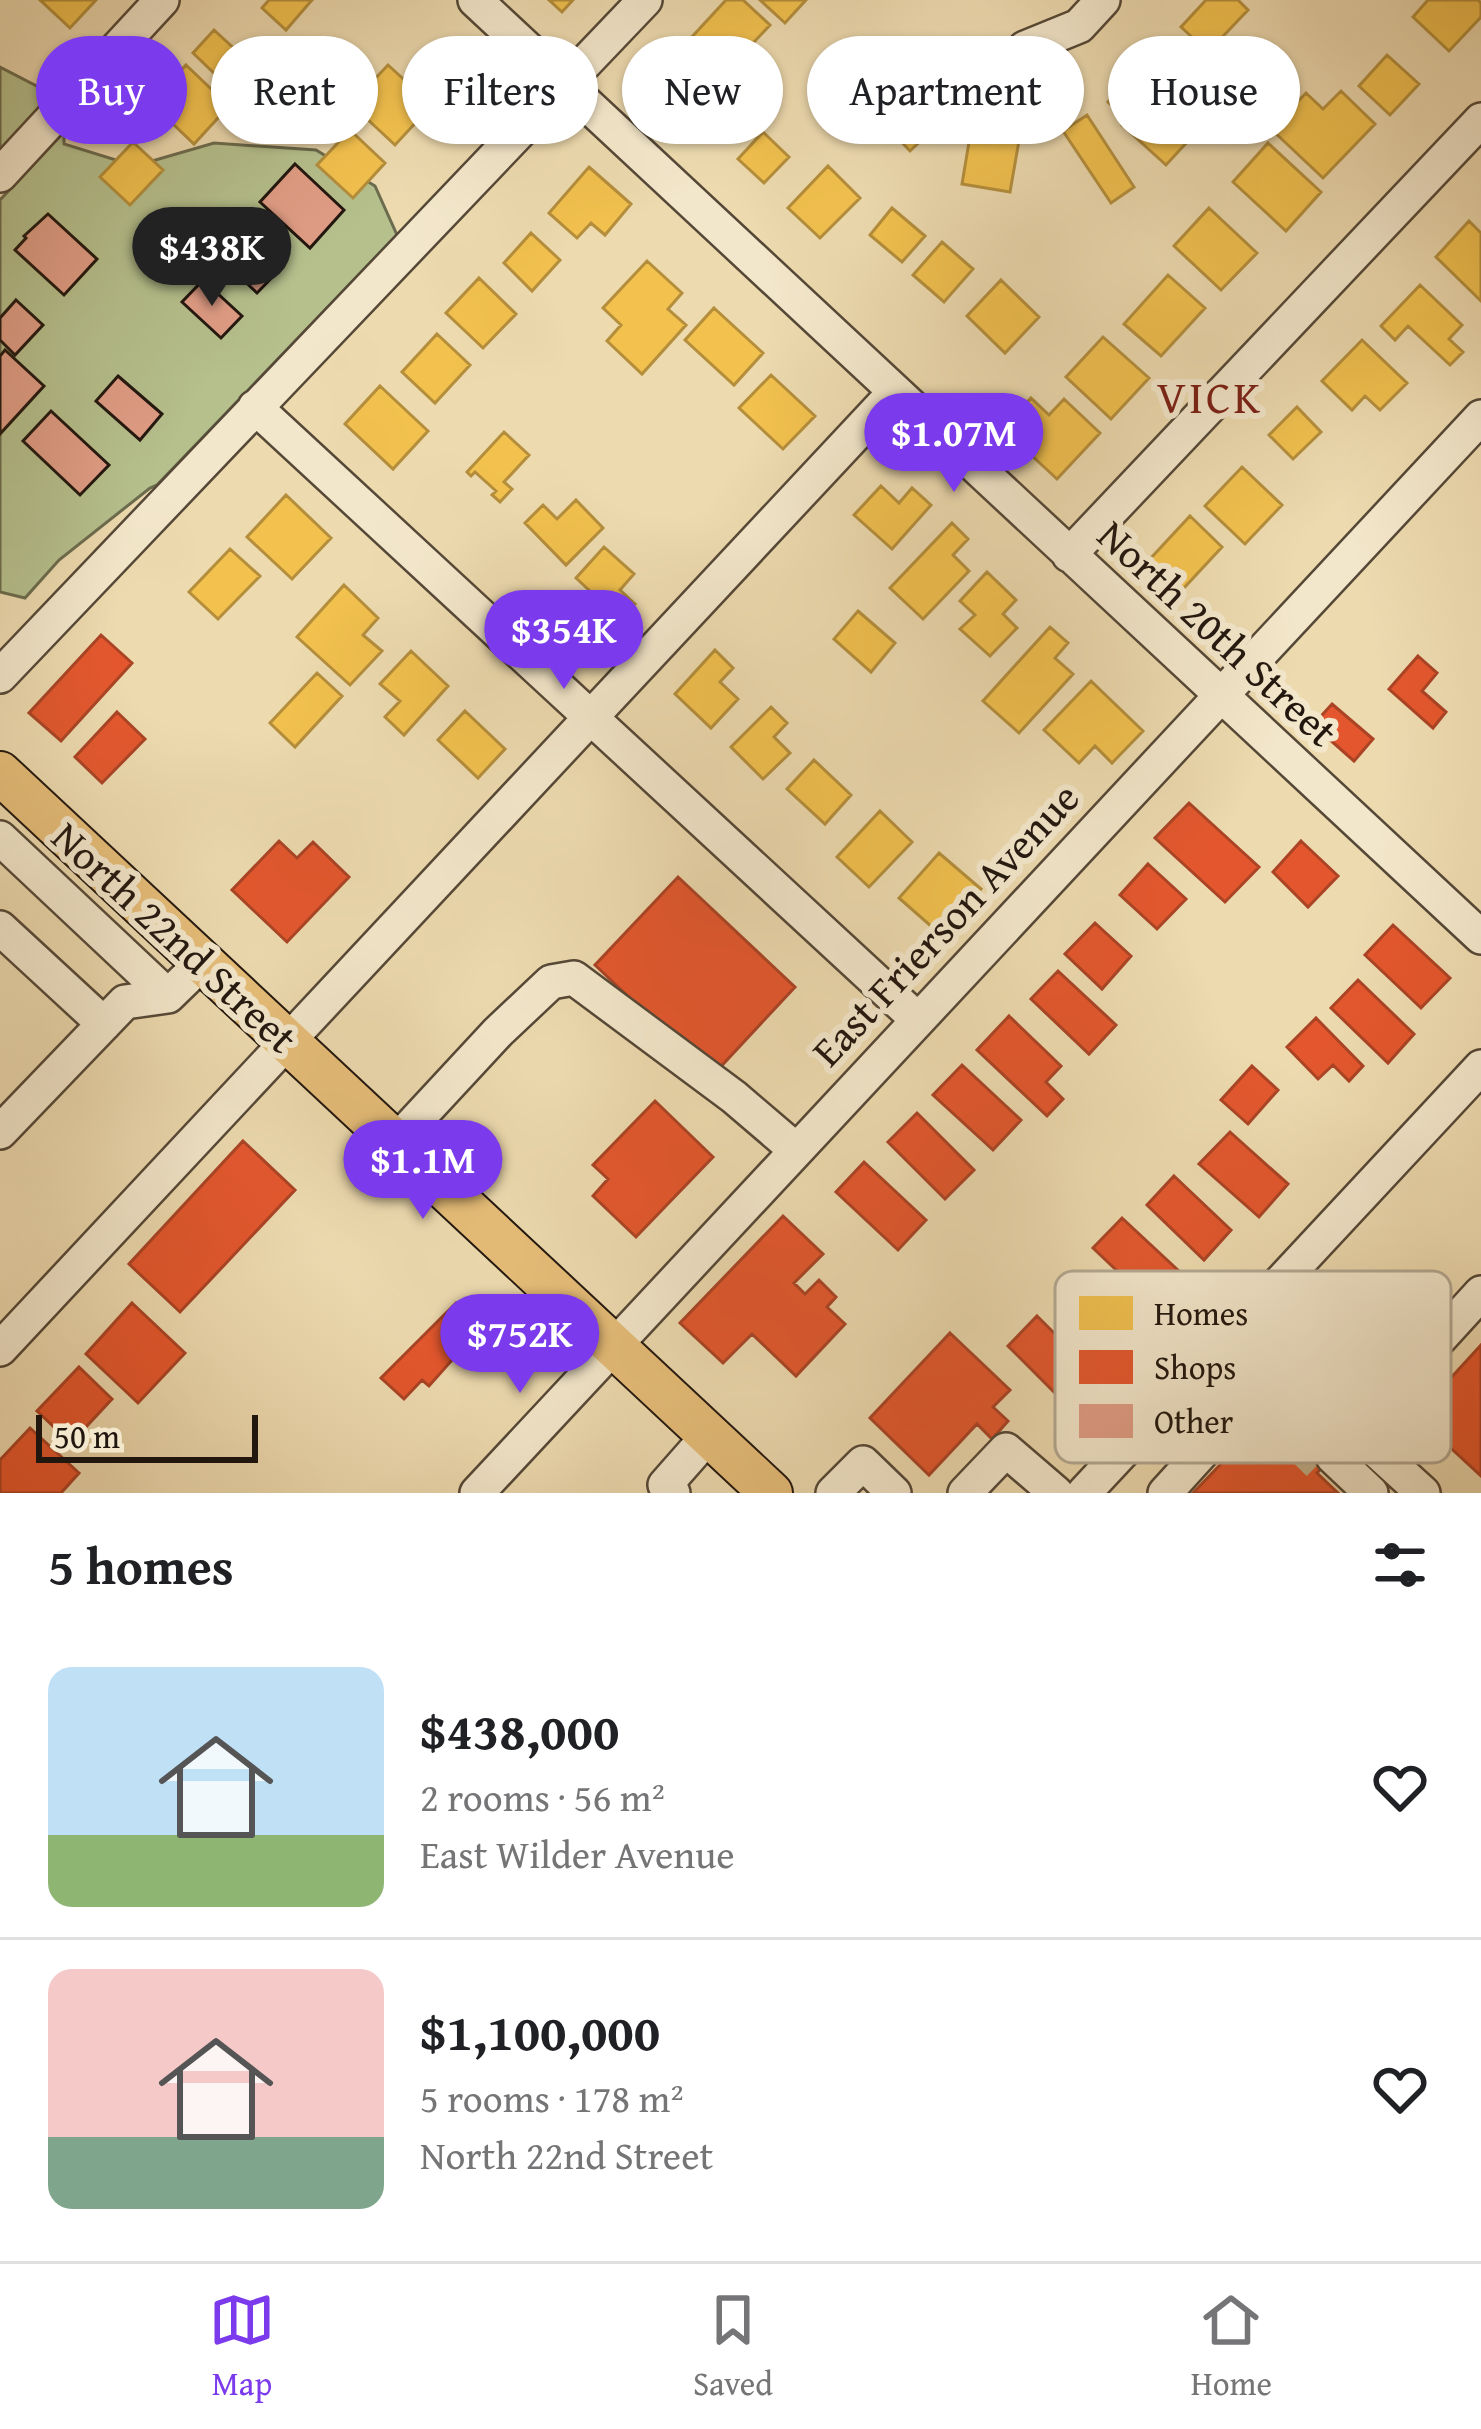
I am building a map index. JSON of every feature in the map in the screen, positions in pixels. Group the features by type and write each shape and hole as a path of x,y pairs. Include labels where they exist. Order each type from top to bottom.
{"main road":[{"name":"North 22nd Street","path":"0,773 771,1493"}],"street":[{"path":"0,175 162,0"},
{"name":"North 20th Street","path":"475,0 514,36"},
{"path":"598,51 645,0"},
{"path":"1054,36 1079,26 1103,0"},
{"name":"North 20th Street","path":"598,113 1481,937"},
{"path":"1069,555 1481,120"},
{"path":"0,676 509,144"},
{"path":"0,1349 895,392"},
{"path":"255,406 918,1020"},
{"name":"East Frierson Avenue","path":"477,1493 1481,417"},
{"path":"0,838 168,996"},
{"path":"0,928 114,1013"},
{"path":"0,1132 114,1013 168,996 202,962"},
{"path":"395,1143 551,982 574,978 734,1097 796,1150"},
{"path":"1291,1271 1481,1067"},
{"path":"1451,1326 1481,1293"},
{"path":"673,1493 665,1485 709,1435"},
{"path":"965,1493 1006,1450 1056,1493"},
{"path":"833,1493 863,1463 894,1493"},
{"path":"1084,1493 1112,1463"},
{"path":"1165,1493 1192,1463"},
{"path":"1349,1493 1327,1463 1371,1493"},
{"path":"1390,1463 1423,1493"}],"green space":[{"path":"0,67 36,86 36,111 0,150"},
{"path":"53,144 135,166 211,144 316,150 375,186 397,235 157,485 59,560 25,598 0,592 0,200"}],"building: Homes":[{"path":"40,0 96,0 70,28"},
{"path":"269,0 312,0 286,30 262,8"},
{"path":"549,0 573,0 562,12"},
{"path":"726,0 743,0 770,25 760,36 693,36"},
{"path":"760,0 806,0 785,23"},
{"path":"1206,0 1238,0 1248,10 1223,36 1191,36 1181,27"},
{"path":"1428,0 1478,0 1481,17 1449,51 1413,17"},
{"path":"214,30 221,36 211,36 211,70 193,53"},
{"path":"1387,55 1419,84 1390,115 1359,86"},
{"path":"388,65 402,78 402,137 395,145 378,129 378,76"},
{"path":"187,66 211,89 211,126 194,144 187,137"},
{"path":"1341,91 1375,124 1323,178 1287,144 1300,144 1300,99 1306,93 1323,109"},
{"path":"1087,115 1134,187 1111,203 1072,144 1084,144"},
{"path":"131,144 163,170 130,205 100,177"},
{"path":"337,144 365,144 385,163 353,198 317,165"},
{"path":"752,144 775,144 789,157 764,183 738,159"},
{"path":"969,144 1018,144 1010,192 962,184"},
{"path":"1143,144 1185,144 1166,165"},
{"path":"1269,144 1321,192 1286,231 1233,182"},
{"path":"828,166 860,198 820,238 788,208"},
{"path":"589,167 631,204 605,235 591,223 577,238 549,213"},
{"path":"892,208 925,236 902,262 870,235"},
{"path":"1209,208 1257,253 1221,290 1174,246"},
{"path":"1469,221 1481,233 1481,301 1436,257"},
{"path":"531,233 560,260 532,291 504,263"},
{"path":"942,242 973,269 944,302 913,275"},
{"path":"647,261 682,293 668,309 686,325 642,374 607,341 621,325 603,308"},
{"path":"1168,275 1205,308 1161,356 1124,324"},
{"path":"479,278 516,314 483,348 446,313"},
{"path":"1001,280 1039,317 1005,353 967,316"},
{"path":"1420,285 1462,325 1449,339 1463,352 1450,365 1408,326 1395,340 1381,326"},
{"path":"714,308 763,353 734,385 685,340"},
{"path":"437,334 470,365 435,403 402,372"},
{"path":"1103,337 1149,378 1111,419 1066,377"},
{"path":"1362,340 1407,383 1380,410 1365,396 1352,410 1322,381"},
{"path":"771,375 815,416 783,449 739,408"},
{"path":"380,386 428,431 393,469 345,424"},
{"path":"1031,398 1049,415 1064,399 1100,433 1057,479 1003,429"},
{"path":"1297,407 1321,432 1293,459 1269,435"},
{"path":"504,432 529,455 504,482 512,489 500,502 492,495 496,491 475,472 471,476 467,472"},
{"path":"1242,467 1282,505 1245,544 1205,506"},
{"path":"881,486 899,503 912,488 931,505 892,549 854,515"},
{"path":"286,495 331,538 292,579 247,537"},
{"path":"576,500 603,528 566,565 525,523 543,505 557,519"},
{"path":"1190,516 1222,547 1182,590 1150,559"},
{"path":"952,523 968,539 953,555 969,571 923,619 890,588"},
{"path":"604,547 634,574 620,590 635,604 606,635 577,607 591,592 576,578"},
{"path":"230,549 260,576 218,619 189,592"},
{"path":"987,572 1016,600 1003,614 1017,628 990,656 960,629 975,615 960,601"},
{"path":"344,585 378,618 363,635 382,651 350,685 297,637"},
{"path":"858,611 895,643 871,672 834,639"},
{"path":"1050,627 1068,643 1055,658 1073,674 1019,733 983,701"},
{"path":"715,650 733,668 720,682 738,699 711,728 675,694"},
{"path":"411,651 448,686 404,735 385,717 400,701 380,684"},
{"path":"317,673 342,696 295,747 270,723"},
{"path":"1091,681 1143,731 1112,763 1095,746 1079,763 1044,730"},
{"path":"771,707 787,723 774,737 790,753 763,779 731,747"},
{"path":"465,711 505,749 478,778 438,740"},
{"path":"814,760 851,795 825,824 787,789"},
{"path":"880,811 912,842 869,887 837,857"},
{"path":"939,853 981,889 941,935 899,898"}],"building: Shops":[{"path":"101,635 132,663 61,741 29,713"},
{"path":"1418,656 1437,673 1422,691 1446,712 1433,728 1389,689"},
{"path":"1332,704 1373,739 1354,761 1313,725"},
{"path":"117,712 145,739 102,783 75,757"},
{"path":"1189,803 1259,867 1225,902 1155,838"},
{"path":"279,841 297,858 313,842 349,877 287,942 232,890"},
{"path":"1301,841 1338,876 1308,907 1273,872"},
{"path":"1148,864 1186,899 1157,929 1120,895"},
{"path":"678,877 795,987 712,1076 595,965"},
{"path":"1095,923 1131,956 1102,989 1065,954"},
{"path":"1393,925 1450,978 1421,1008 1365,955"},
{"path":"1058,971 1116,1025 1089,1054 1031,999"},
{"path":"1358,980 1414,1034 1388,1063 1331,1008"},
{"path":"1009,1016 1061,1066 1046,1082 1063,1099 1047,1116 977,1050"},
{"path":"1316,1018 1363,1066 1349,1081 1333,1065 1318,1079 1287,1047"},
{"path":"962,1065 1021,1120 993,1150 933,1095"},
{"path":"1252,1066 1278,1090 1248,1124 1221,1100"},
{"path":"655,1101 713,1157 636,1237 593,1196 608,1179 593,1165"},
{"path":"917,1113 974,1170 945,1199 888,1142"},
{"path":"1230,1132 1288,1184 1259,1217 1199,1164"},
{"path":"243,1141 295,1190 180,1312 129,1264"},
{"path":"864,1162 926,1220 898,1250 836,1192"},
{"path":"1174,1176 1231,1230 1204,1260 1147,1205"},
{"path":"783,1216 823,1254 794,1283 805,1294 819,1280 836,1297 827,1307 845,1324 796,1376 752,1334 723,1363 680,1323"},
{"path":"1122,1218 1179,1271 1117,1271 1093,1248"},
{"path":"132,1303 185,1353 138,1403 86,1354"},
{"path":"456,1303 494,1340 480,1354 468,1342 429,1386 422,1380 404,1399 381,1378"},
{"path":"1037,1316 1055,1334 1055,1393 1008,1346"},
{"path":"950,1333 1010,1390 993,1407 1008,1421 992,1439 977,1424 929,1475 870,1418"},
{"path":"1481,1345 1481,1476 1451,1448 1451,1378"},
{"path":"79,1367 112,1399 71,1443 37,1411"},
{"path":"30,1428 79,1473 61,1493 0,1493 0,1460"},
{"path":"1222,1463 1327,1463 1317,1473 1338,1493 1193,1493"}],"building: Other":[{"path":"295,164 344,210 310,248 260,202"},
{"path":"48,214 97,259 64,295 15,250"},
{"path":"245,229 284,265 257,293 219,257"},
{"path":"203,280 242,316 221,338 182,302"},
{"path":"16,300 43,325 15,355 0,340 0,318"},
{"path":"5,350 44,386 0,434 0,356"},
{"path":"118,376 162,414 140,440 96,401"},
{"path":"51,411 109,465 80,495 23,441"}],"tunnel":[{"path":"1317,1463 1322,1468"}],"district":[{"name":"VICK","path":"1210,397"}]}
